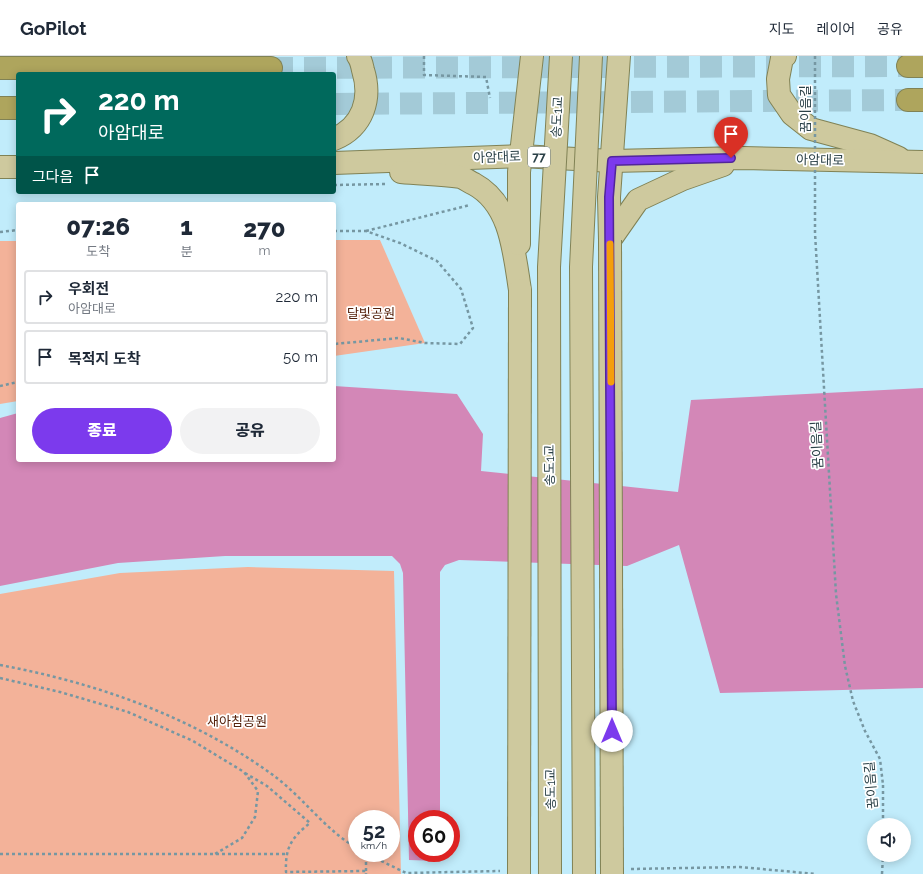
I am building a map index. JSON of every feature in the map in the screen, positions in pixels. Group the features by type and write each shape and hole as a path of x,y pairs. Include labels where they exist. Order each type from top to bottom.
{"highway":[{"path":"0,68 271,68"},
{"path":"0,108 16,108"}],"main road":[{"path":"336,138 347,134 363,113 368,85 358,56"},
{"path":"519,874 519,172 532,56"},
{"name":"송도1교","path":"550,874 549,267 561,56"},
{"path":"584,874 581,267 591,56"},
{"path":"612,874 609,197 619,56"},
{"path":"784,56 782,58 778,79 779,95 792,114 811,129 870,145 916,162"},
{"name":"아암대로","path":"336,163 521,156 612,161 743,158 916,162"},
{"path":"610,240 638,200 683,178 743,158"},
{"path":"336,163 399,172 461,178 484,190 494,199 513,243 520,290"},
{"path":"0,167 16,167"}],"path":[{"path":"424,56 424,75 486,77 490,98"},
{"name":"꿈이음길","path":"815,56 815,233 836,594 844,666 853,701 865,731 880,759 883,785 883,818"},
{"path":"366,232 478,203"},
{"path":"0,232 16,230"},
{"path":"336,231 366,232 400,243 437,261 461,289 473,328 460,344 425,343 399,338 336,344"},
{"path":"0,386 16,382"},
{"path":"0,665 35,672 120,696 164,713 200,731 274,775 316,812 343,841 348,844"},
{"path":"0,678 60,692 128,712 193,741 268,786 310,823 297,833 285,854 286,872 366,873 366,862"},
{"path":"215,854 242,838 255,817 258,791 244,772"},
{"path":"0,854 285,854"},
{"path":"882,874 883,862"},
{"path":"669,868 740,867 816,874"}],"green space":[{"name":"달빛공원","path":"336,240 380,240 425,343 336,356"},
{"path":"0,241 16,241 16,401 0,404"},
{"name":"새아침공원","path":"248,567 394,571 400,810 348,810 348,862 400,862 400,831 401,874 0,874 0,594 120,573"}],"shaded area":[{"path":"336,386 457,394 483,434 481,471 678,492 691,400 923,388 923,688 720,693 679,545 627,566 459,560 445,565 440,572 440,810 408,810 408,812 403,573 400,564 392,556 225,556 118,563 0,586 0,418 16,414 16,462 336,462"}],"tunnel":[{"path":"271,68 908,66"},
{"path":"336,104 908,100"}],"slow traffic":[{"path":"610,244 611,382"}],"route":[{"path":"612,731 609,197 612,161 731,158"}]}
